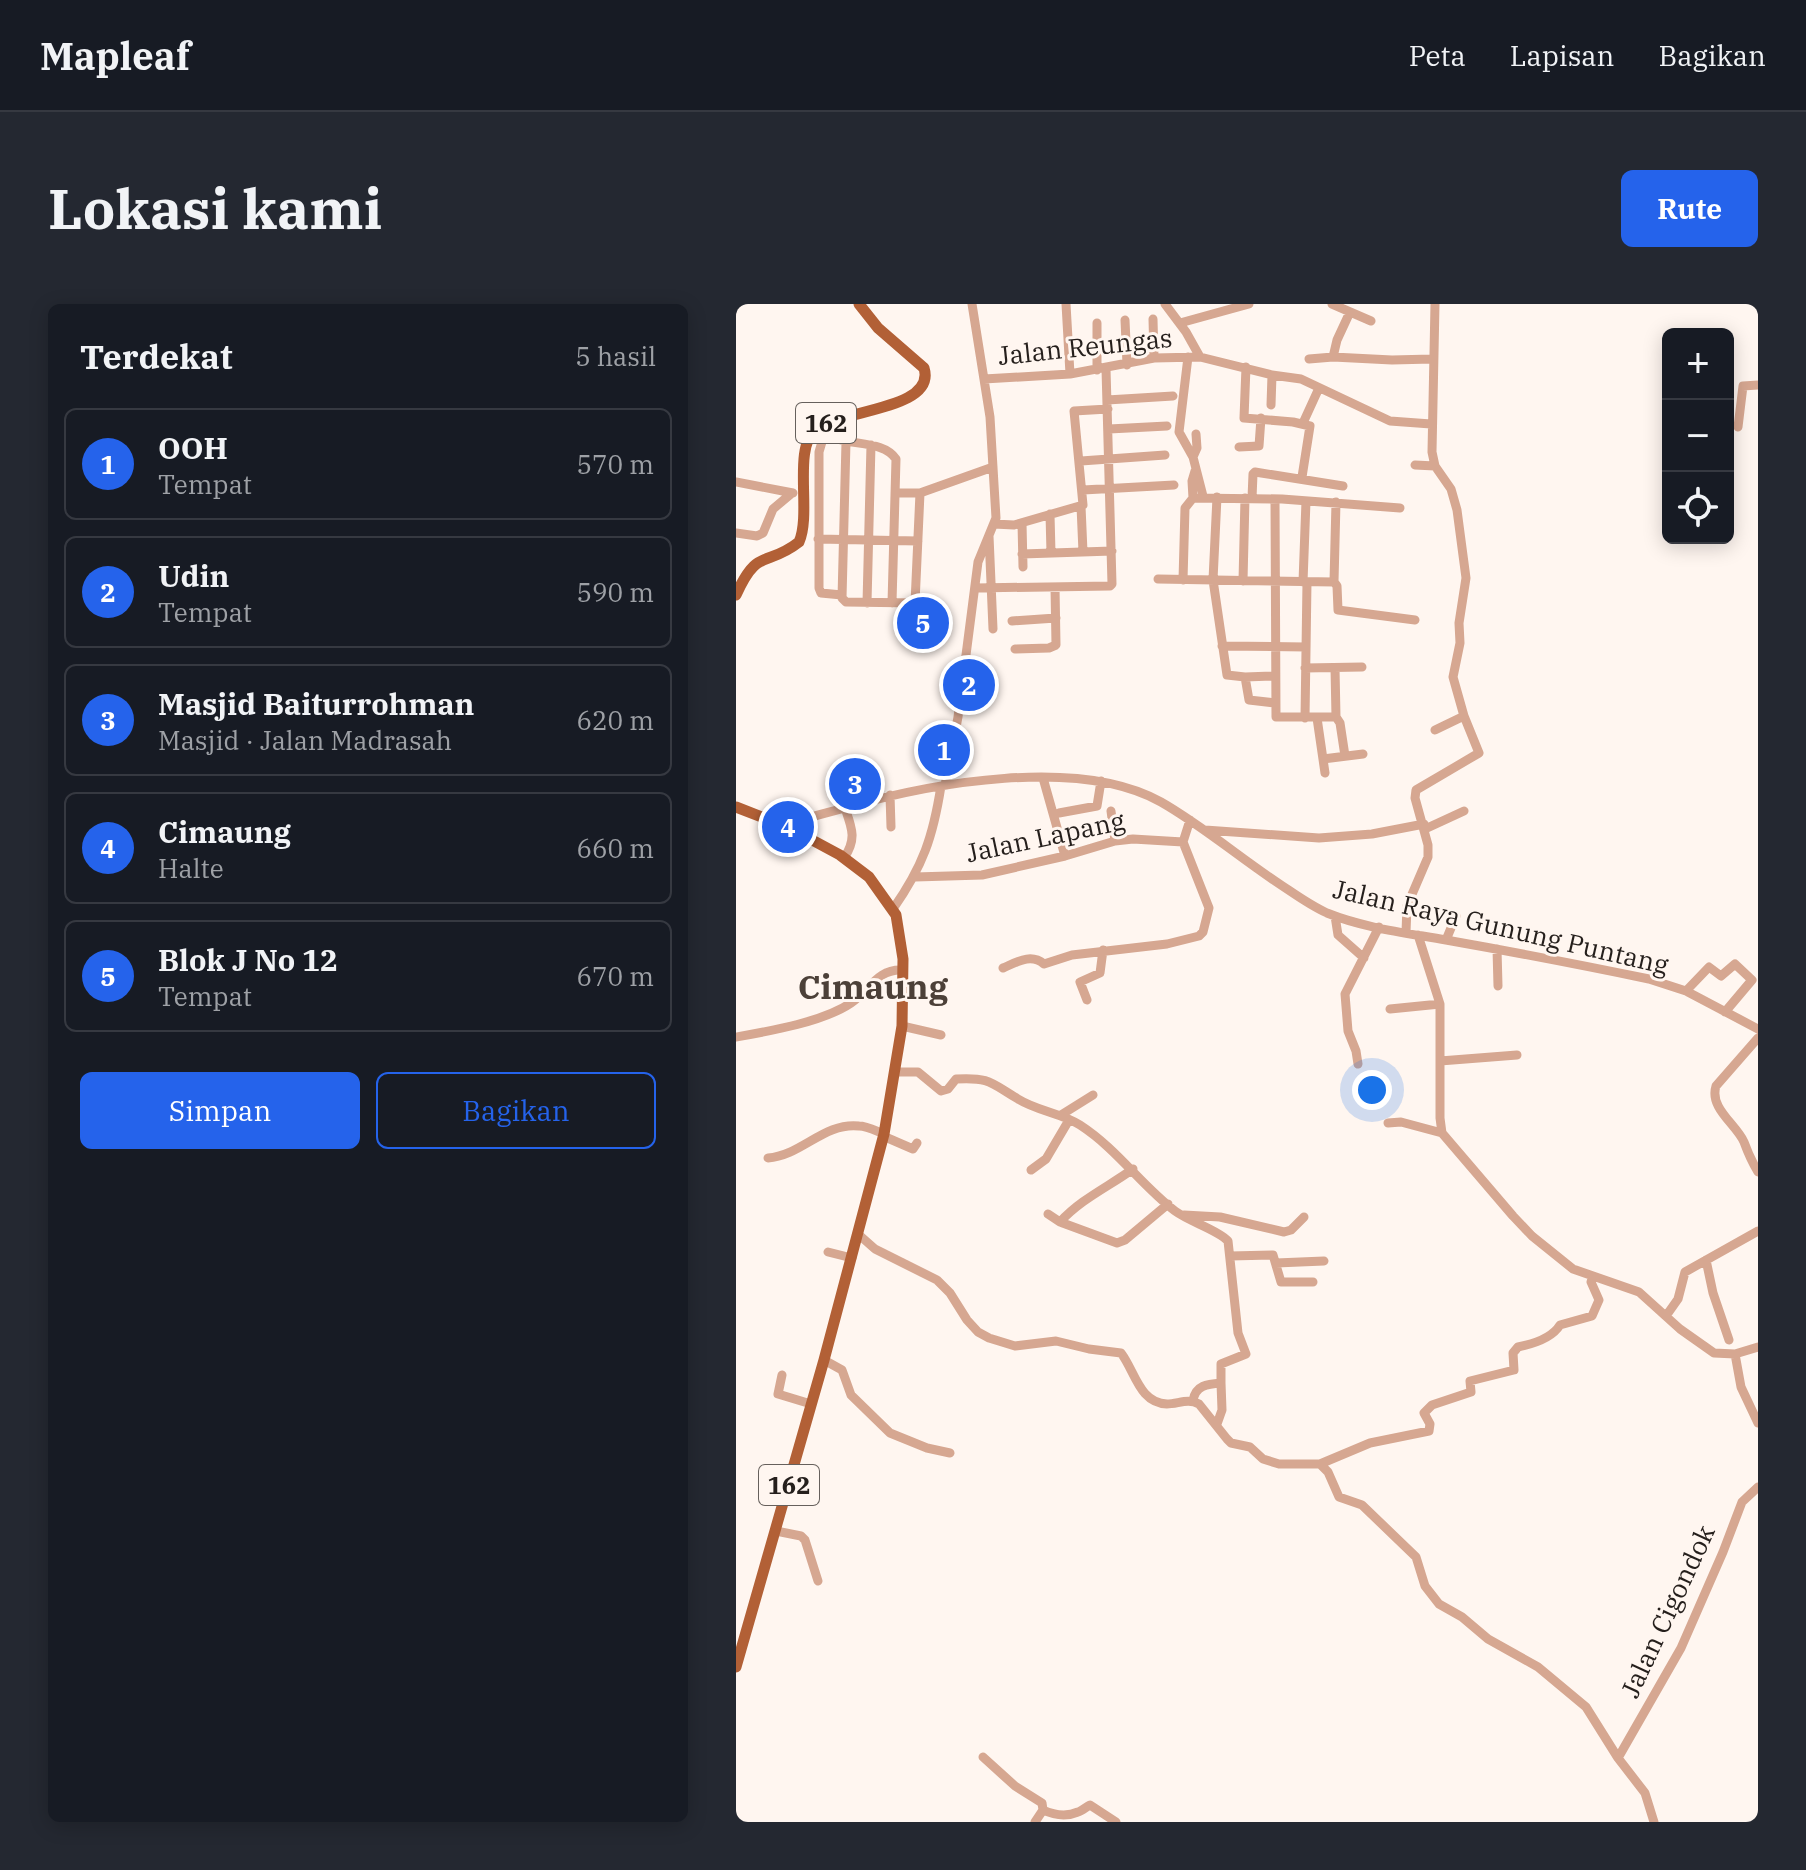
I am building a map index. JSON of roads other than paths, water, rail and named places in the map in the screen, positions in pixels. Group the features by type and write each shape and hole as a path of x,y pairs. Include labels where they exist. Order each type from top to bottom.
{"main road":[{"name":"162","path":"737,590 753,564 799,542 805,517 798,494 805,450 829,421 911,398 926,380 920,363 878,328 859,304"},
{"name":"162","path":"736,807 788,827 844,858 869,877 893,909 900,931 902,970 902,1019 896,1072 883,1135 824,1360 736,1667"}],"street":[{"path":"893,909 915,877 933,830 943,786 980,555 994,524 996,496 990,417 972,304"},
{"path":"1066,304 1070,374"},
{"path":"1165,304 1200,357"},
{"path":"1180,323 1249,304"},
{"path":"1332,304 1371,321"},
{"path":"1406,932 1407,906 1428,857 1416,790 1479,753 1453,677 1460,643 1465,569 1454,497 1435,466 1432,452 1435,304"},
{"path":"1333,357 1350,312"},
{"path":"1153,319 1154,358"},
{"path":"1125,320 1127,365"},
{"path":"976,588 1110,586 1113,581 1108,404 1097,323"},
{"path":"1188,357 1178,426 1180,436 1193,457 1195,471 1192,481 1198,497"},
{"name":"Jalan Reungas","path":"984,379 1070,374 1154,358 1200,357 1301,379 1390,421 1431,424"},
{"path":"1309,359 1432,359"},
{"path":"1246,367 1244,418 1281,423 1304,419"},
{"path":"1271,405 1272,375"},
{"path":"1738,427 1743,386 1758,385"},
{"path":"1304,419 1319,388"},
{"path":"1083,552 1081,506 1084,503 1074,411 1173,396"},
{"path":"1239,447 1259,446 1261,418"},
{"path":"1243,581 1248,498 1254,473 1301,480 1310,428 1304,419"},
{"path":"1109,429 1167,426"},
{"path":"842,595 821,593 818,539 820,432 846,442 886,449 896,459 892,603"},
{"path":"1193,457 1197,451 1196,434"},
{"path":"846,442 843,601 914,604 920,493"},
{"path":"867,603 871,445"},
{"path":"1081,461 1165,455"},
{"path":"1415,465 1435,466"},
{"path":"895,493 920,493 993,467"},
{"path":"1302,477 1343,486"},
{"path":"1283,478 1274,581 1274,714 1278,718 1336,717"},
{"path":"736,482 798,494"},
{"path":"1083,490 1174,485"},
{"path":"1324,501 1325,488"},
{"path":"736,533 757,536 763,533 773,509 798,494"},
{"path":"1183,580 1185,508 1198,497 1324,501 1400,508"},
{"path":"1217,497 1213,580 1227,675 1275,676"},
{"path":"1305,718 1306,501"},
{"path":"1336,502 1334,582 1337,586 1337,607 1340,611 1415,620"},
{"path":"994,524 1007,526 1022,523 1081,506"},
{"path":"1050,514 1051,553"},
{"path":"1022,523 1023,567"},
{"path":"989,536 993,629"},
{"path":"818,539 918,541"},
{"path":"1022,554 1112,551"},
{"path":"1158,579 1334,582"},
{"path":"1015,649 1054,646 1055,587"},
{"path":"1012,621 1056,618"},
{"path":"1222,646 1306,647"},
{"path":"1305,668 1362,667"},
{"path":"1335,668 1336,717 1340,723 1345,756"},
{"path":"1245,677 1247,699 1275,703"},
{"path":"1435,730 1464,716"},
{"path":"1317,718 1325,773"},
{"path":"1323,759 1363,754"},
{"path":"841,763 854,834 853,845 844,858"},
{"path":"1043,778 1065,856"},
{"name":"Jalan Raya Gunung Puntang","path":"788,827 806,818 890,795 943,786 1043,778 1101,781 1132,789 1190,820 1302,899 1335,916 1649,979 1686,991 1758,1029"},
{"path":"1059,813 1097,806 1101,781"},
{"path":"890,795 891,827"},
{"path":"1111,811 1115,841"},
{"path":"1205,830 1319,838 1424,827 1464,811"},
{"path":"1003,968 1028,958 1038,959 1044,964 1072,955 1185,941 1203,932 1209,914 1208,901 1183,842 1190,820"},
{"name":"Jalan Lapang","path":"915,877 982,875 1115,841 1183,842"},
{"path":"1335,916 1338,935 1364,958"},
{"path":"1446,940 1456,916"},
{"path":"1358,1064 1348,1031 1344,999 1379,927"},
{"path":"1418,935 1440,1004 1442,1133 1532,1236 1573,1269 1639,1292 1714,1353 1735,1354 1758,1347"},
{"path":"1497,949 1498,986"},
{"path":"1087,1000 1080,982 1100,973 1103,950"},
{"path":"1686,991 1707,968 1711,966 1721,976 1735,964 1752,980 1725,1012"},
{"path":"736,1037 833,1012 853,1002 881,975 902,970"},
{"path":"1390,1009 1440,1004"},
{"path":"902,1019 941,1035"},
{"path":"1758,1038 1714,1092 1715,1102 1744,1143 1758,1172"},
{"path":"1440,1061 1517,1055"},
{"path":"896,1072 918,1072 941,1091 948,1089 956,1079 989,1081 1022,1102 1065,1118 1097,1137 1181,1215 1226,1238"},
{"path":"1031,1170 1046,1159 1065,1118 1093,1095"},
{"path":"1388,1123 1396,1121 1442,1133"},
{"path":"768,1158 777,1158 803,1147 834,1129 861,1126 913,1149 917,1143"},
{"path":"1060,1222 1082,1202 1133,1169"},
{"path":"1048,1214 1060,1222 1110,1241 1121,1242 1168,1204"},
{"path":"1181,1215 1229,1219 1287,1232 1304,1217"},
{"path":"1217,1424 1222,1412 1221,1364 1244,1357 1246,1353 1238,1333 1226,1238 1229,1219"},
{"path":"1666,1316 1678,1299 1683,1274 1758,1231"},
{"path":"858,1234 875,1249 937,1280 978,1332 1015,1346 1056,1341 1118,1352 1145,1395 1163,1404 1193,1401 1231,1443 1250,1447 1271,1463 1320,1464 1370,1443 1429,1431 1430,1424 1424,1413 1428,1407 1471,1392 1470,1381 1514,1370 1513,1353 1518,1347 1534,1343 1557,1330 1560,1325 1592,1316 1599,1300 1591,1282 1593,1276"},
{"path":"828,1252 852,1258"},
{"path":"1230,1256 1270,1254 1274,1256 1283,1283 1313,1282"},
{"path":"1706,1260 1729,1340"},
{"path":"1276,1263 1324,1261"},
{"path":"1735,1354 1741,1387 1758,1423"},
{"path":"824,1360 842,1370 851,1395 890,1433 927,1448 950,1453"},
{"path":"782,1375 778,1394 811,1404"},
{"path":"1193,1401 1202,1386 1221,1383"},
{"path":"1320,1464 1328,1472 1339,1497 1362,1505 1416,1557 1425,1586 1439,1604 1462,1617 1488,1639 1538,1667 1568,1690 1592,1715 1618,1758 1645,1793 1654,1822"},
{"name":"Jalan Cigondok","path":"1618,1758 1681,1648 1742,1502 1758,1487"},
{"path":"776,1531 801,1536 805,1540 818,1581"},
{"path":"983,1757 1015,1786 1042,1803 1043,1810 1035,1822"},
{"path":"1043,1810 1059,1816 1080,1812 1084,1806 1090,1805 1116,1822"}],"place":[{"name":"Blok J No 12","path":"923,623"},
{"name":"Udin","path":"969,685"},
{"name":"OOH","path":"944,750"},
{"name":"Masjid Baiturrohman","path":"855,784"},
{"name":"Cimaung","path":"788,827"}],"district":[{"name":"Cimaung","path":"873,986"}]}
